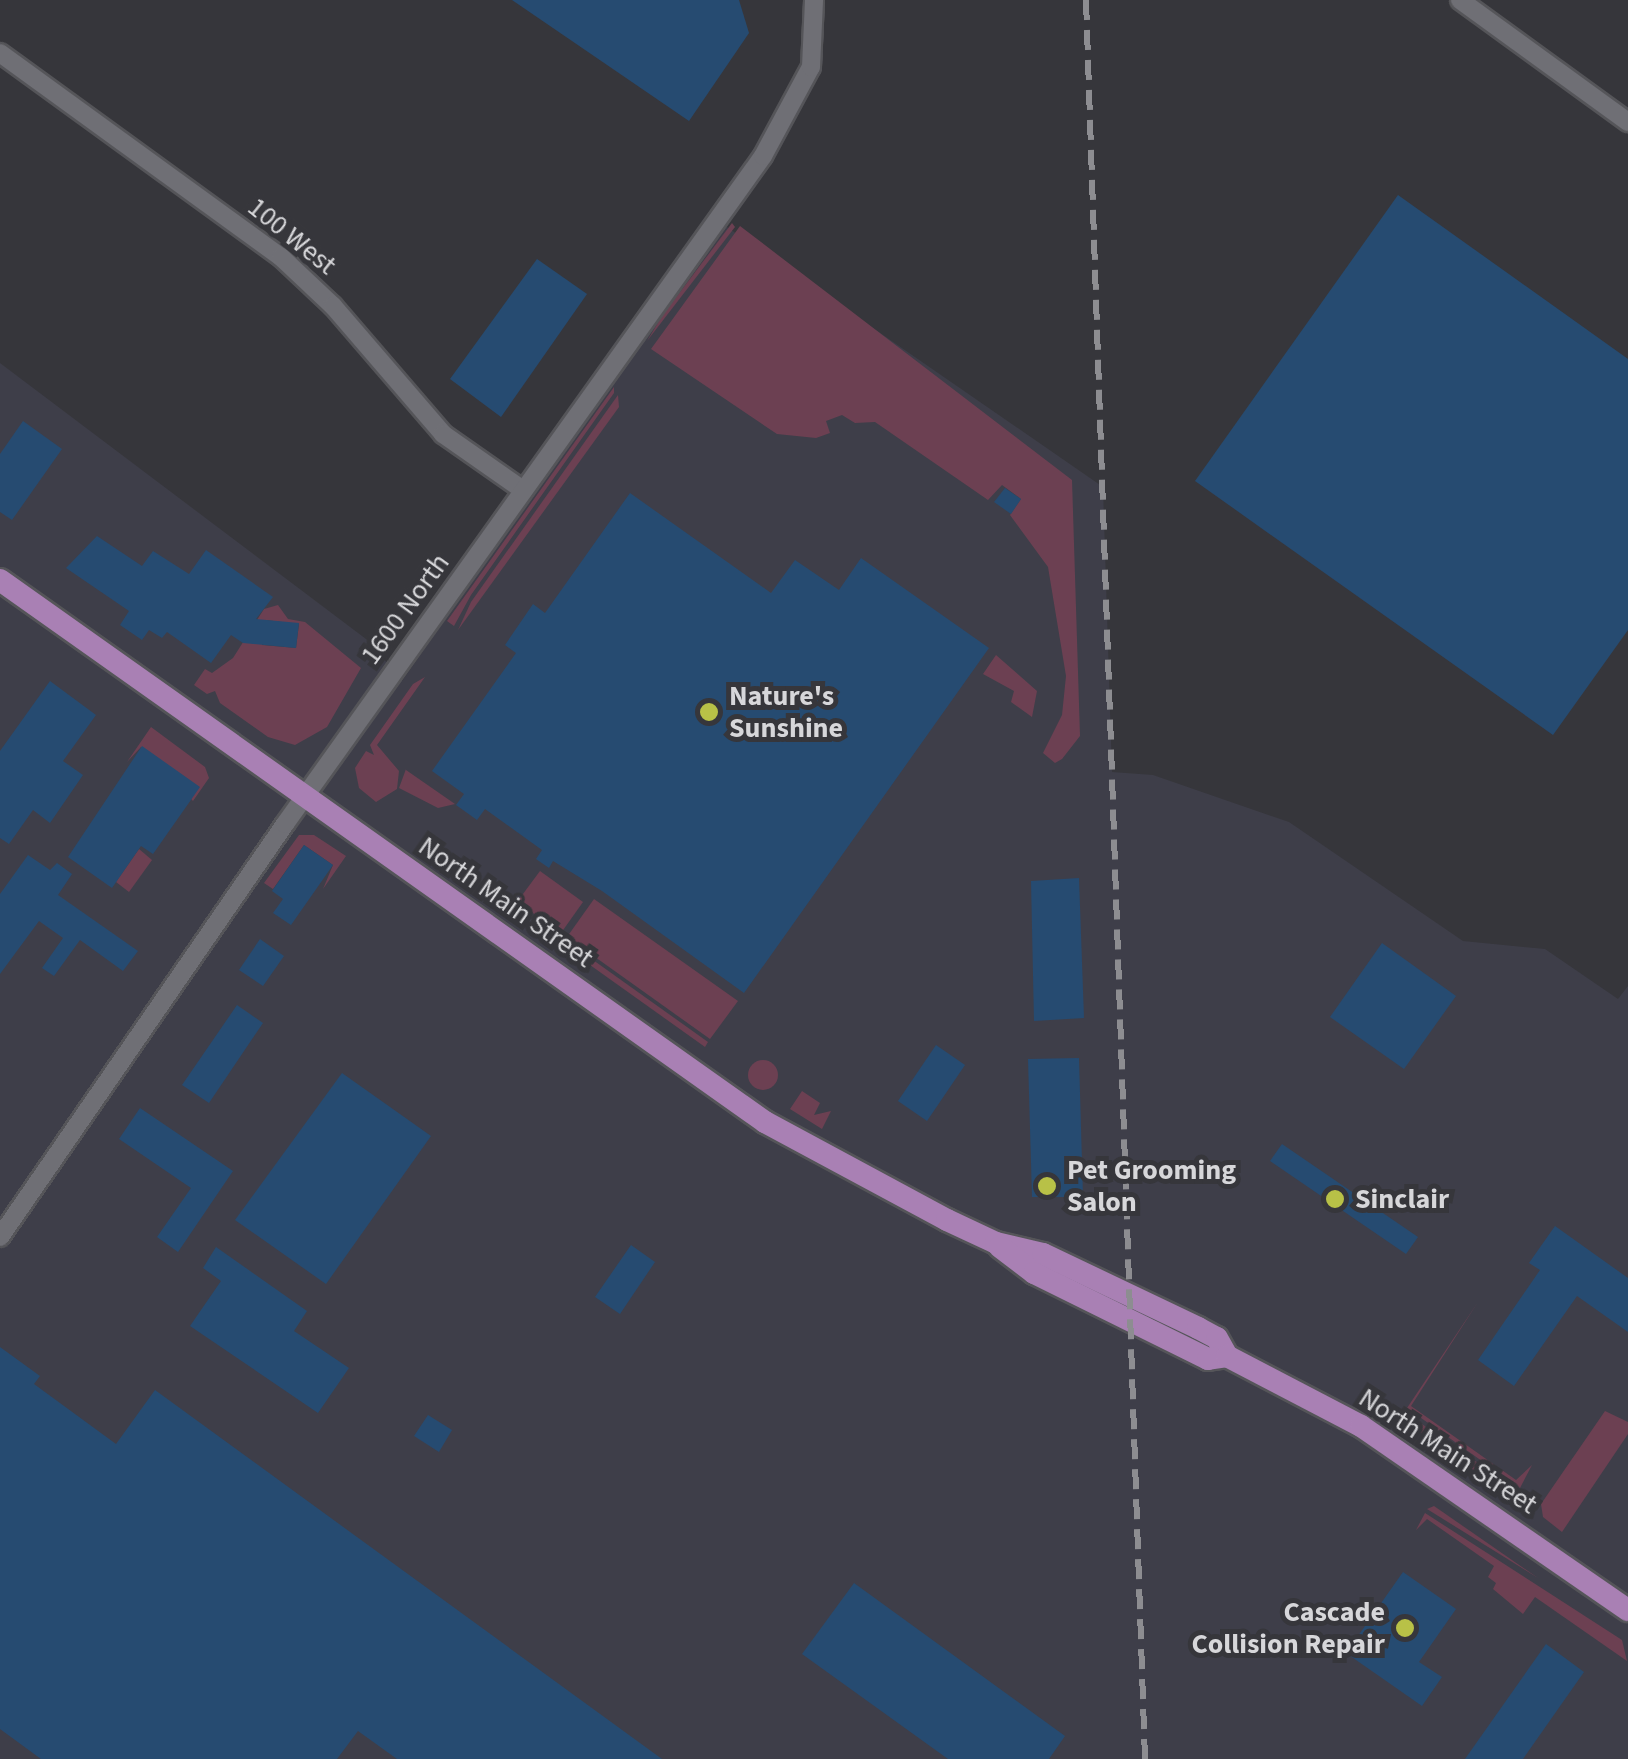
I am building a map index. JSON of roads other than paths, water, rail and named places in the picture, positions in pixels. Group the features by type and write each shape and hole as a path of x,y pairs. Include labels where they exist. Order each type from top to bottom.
{"main road":[{"name":"North Main Street","path":"0,580 765,1122 996,1243 1043,1254 1216,1338 1227,1356 1361,1426 1628,1610"}],"street":[{"name":"1600 North","path":"0,1237 304,796 800,98 818,33 814,0"},
{"path":"1460,0 1628,122"},
{"name":"100 West","path":"0,53 281,257 334,306 443,434 524,490"}],"railway":[{"path":"1086,0 1145,1759"}],"place":[{"name":"Nature's Sunshine","path":"709,712"},
{"name":"Pet Grooming Salon","path":"1047,1186"},
{"name":"Sinclair","path":"1335,1199"},
{"name":"Cascade Collision Repair","path":"1405,1628"}]}
